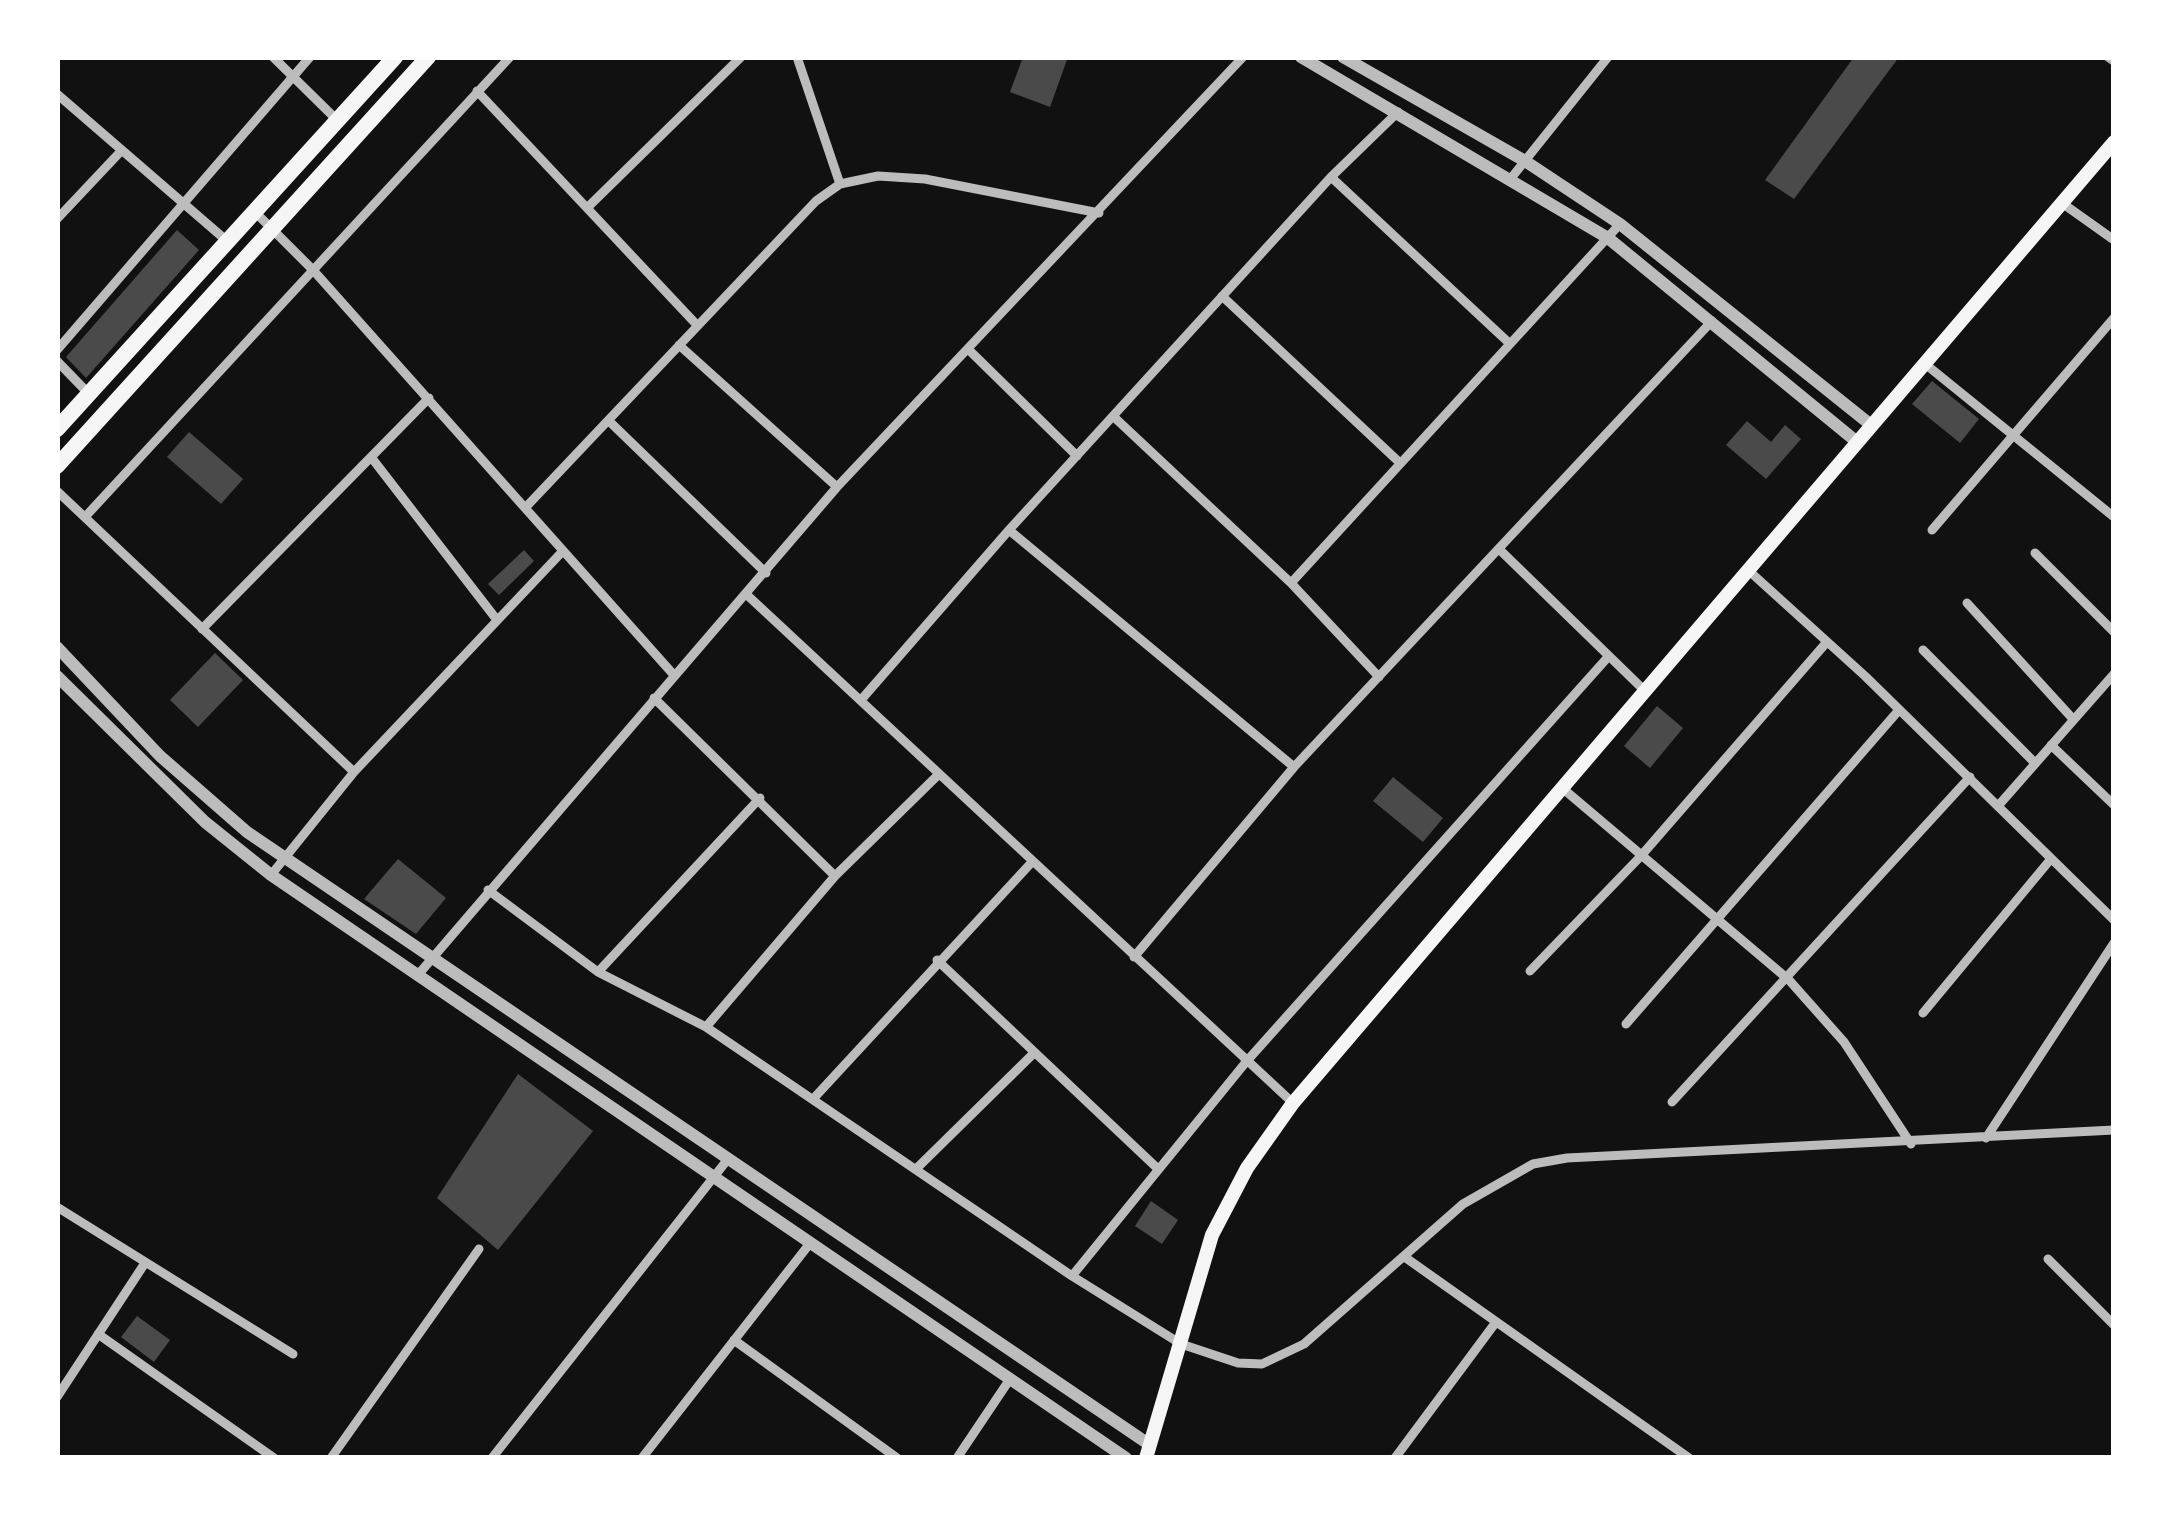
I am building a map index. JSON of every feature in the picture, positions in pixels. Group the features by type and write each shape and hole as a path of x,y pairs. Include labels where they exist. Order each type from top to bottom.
{"highway":[{"path":"57,429 395,57"},
{"path":"57,466 428,57"}],"main road":[{"path":"1148,1451 1212,1235 1247,1168 1293,1103 2114,142"}],"street":[{"path":"273,57 338,121"},
{"path":"57,350 310,57"},
{"path":"85,517 510,57"},
{"path":"588,207 741,57"},
{"path":"797,57 840,184"},
{"path":"415,977 837,488 1244,57"},
{"path":"1301,57 1512,177 1608,238 1857,442"},
{"path":"1343,57 1525,161 1620,224 1871,425"},
{"path":"1512,177 1608,57"},
{"path":"477,91 696,324"},
{"path":"57,94 227,242"},
{"path":"861,700 1330,177 1398,112"},
{"path":"57,220 122,150"},
{"path":"526,507 610,422 696,324 816,201 840,184 878,176 926,179 1099,213"},
{"path":"1330,177 1508,342"},
{"path":"2062,202 2114,240"},
{"path":"255,212 314,270 673,674"},
{"path":"1292,583 1620,224"},
{"path":"1222,296 1399,462"},
{"path":"1932,530 2114,318"},
{"path":"1134,957 1294,767 1712,321"},
{"path":"679,345 837,488"},
{"path":"969,350 1077,457"},
{"path":"57,361 89,394"},
{"path":"1924,363 2114,517"},
{"path":"202,628 429,398"},
{"path":"1114,417 1292,583 1379,677"},
{"path":"610,422 766,573"},
{"path":"371,457 497,620"},
{"path":"57,491 354,772"},
{"path":"1009,530 1294,767"},
{"path":"1501,551 1646,692"},
{"path":"271,875 354,772 561,553"},
{"path":"2035,553 2114,632"},
{"path":"1748,570 1970,777 2114,920"},
{"path":"746,594 1293,1103"},
{"path":"1967,603 2073,719"},
{"path":"1530,971 1640,857 1826,643"},
{"path":"57,647 175,770 284,859 1148,1451"},
{"path":"1923,650 2034,762"},
{"path":"1072,1276 1246,1062 1607,657"},
{"path":"57,676 205,822 271,875 1126,1458"},
{"path":"1998,806 2073,719 2112,682"},
{"path":"654,698 835,876"},
{"path":"1626,1024 1899,710"},
{"path":"2051,745 2114,805"},
{"path":"706,1028 835,876 938,776"},
{"path":"1672,1102 1789,980 1970,777"},
{"path":"1561,787 1789,980 1844,1042 1911,1144"},
{"path":"598,972 760,798"},
{"path":"1924,1013 2050,860"},
{"path":"814,1098 1032,862"},
{"path":"488,890 598,972 706,1028 1181,1345 1238,1363 1262,1364 1284,1356 1406,1258 1463,1204 1533,1164 1568,1158 2114,1130"},
{"path":"1986,1138 2114,943"},
{"path":"937,960 1156,1167"},
{"path":"916,1169 1033,1054"},
{"path":"492,1458 728,1159"},
{"path":"57,1207 292,1354"},
{"path":"642,1458 811,1242"},
{"path":"331,1458 479,1249"},
{"path":"1406,1258 1689,1458"},
{"path":"2048,1259 2114,1324"},
{"path":"57,1397 145,1263"},
{"path":"1395,1458 1496,1322"},
{"path":"98,1334 274,1458"},
{"path":"734,1340 896,1458"},
{"path":"957,1458 1010,1379"}],"lane":[{"path":"2104,57 2114,64"}],"building":[{"path":"1023,57 1068,57 1050,107 1010,92"},
{"path":"1854,57 1899,57 1794,199 1765,180"},
{"path":"177,230 199,250 86,378 66,357"},
{"path":"1932,381 1979,419 1960,443 1912,404"},
{"path":"1747,421 1771,442 1785,425 1801,439 1766,479 1726,445"},
{"path":"189,432 243,479 221,504 167,457"},
{"path":"524,550 534,561 499,595 488,584"},
{"path":"215,653 243,680 198,727 170,700"},
{"path":"1657,706 1683,728 1650,768 1624,746"},
{"path":"1393,777 1443,818 1423,842 1373,801"},
{"path":"398,859 446,898 416,934 364,899"},
{"path":"518,1074 593,1131 498,1250 437,1198"},
{"path":"1151,1201 1178,1220 1162,1244 1135,1226"},
{"path":"137,1316 170,1340 154,1362 121,1337"}]}
